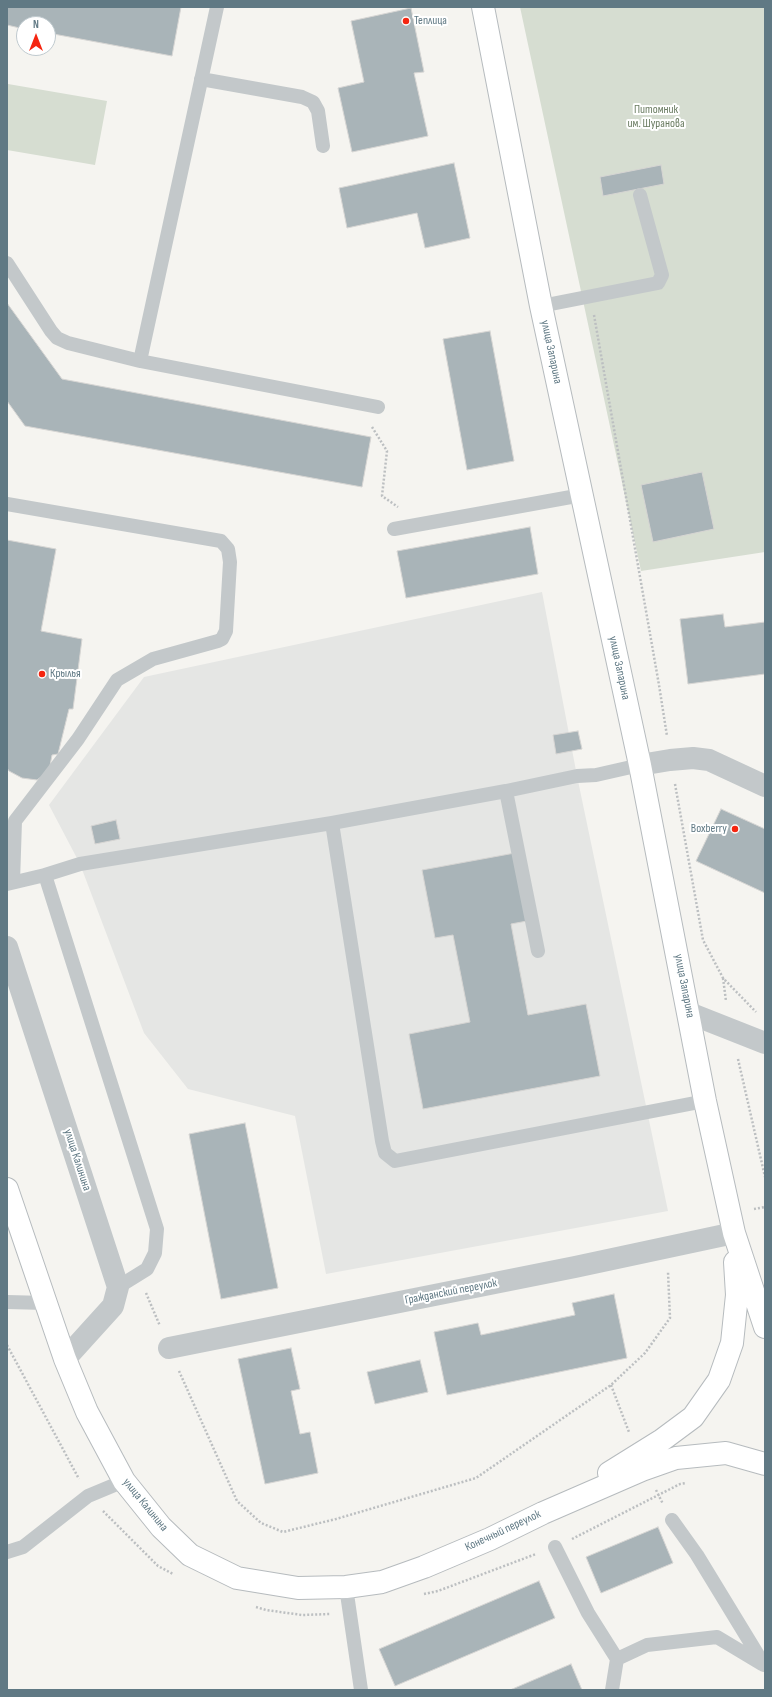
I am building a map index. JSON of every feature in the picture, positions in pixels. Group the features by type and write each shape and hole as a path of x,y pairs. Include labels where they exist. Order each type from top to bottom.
{"main road":[{"name":"улица Запарина","path":"483,7 541,306 640,765 705,1101 734,1233 765,1327"},
{"name":"улица Калинина","path":"7,1189 65,1359 87,1412 124,1481 161,1527 190,1555 237,1578"},
{"path":"543,1513 662,1440 693,1417 720,1380 732,1343 737,1295 734,1233"},
{"name":"Конечный переулок","path":"237,1578 298,1588 346,1588 382,1582 424,1567 490,1539 543,1513 642,1470 676,1458 726,1453 765,1464"}],"street":[{"path":"640,765 693,758 709,760 765,786"},
{"name":"улица Калинина","path":"7,947 118,1287"},
{"path":"689,1012 765,1043"},
{"name":"Гражданский переулок","path":"169,1348 568,1269 734,1233"},
{"path":"65,1359 113,1306 118,1287"}],"lane":[{"path":"140,360 217,7"},
{"path":"201,79 302,96 313,102 318,111 323,146"},
{"path":"541,306 658,283 662,276 640,195"},
{"path":"7,263 51,331 57,338 68,343 140,360 378,408"},
{"path":"394,529 582,495"},
{"path":"7,504 221,541 228,549 230,562 226,631 222,638 218,642 153,659 117,680 78,739 15,821 10,883 45,875 80,864 332,823 506,791 577,776 596,775 640,765"},
{"path":"506,791 538,951"},
{"path":"332,823 382,1141 385,1153 395,1161 705,1101"},
{"path":"45,875 157,1229 155,1253 147,1269 118,1287"},
{"path":"7,1302 46,1303"},
{"path":"7,1552 23,1547 88,1496 124,1481"},
{"path":"672,1520 697,1555 764,1665"},
{"path":"555,1547 588,1613 617,1659 612,1690"},
{"path":"346,1588 360,1690"},
{"path":"617,1659 647,1645 717,1637 764,1665"}],"path":[{"path":"590,297 659,685 670,760 703,940 723,978 759,1016"},
{"path":"362,404 373,428 388,451 382,496 421,524"},
{"path":"723,978 731,1029 765,1177"},
{"path":"138,1274 169,1348 238,1501 261,1523 283,1532 336,1519 476,1478 611,1385 645,1353 670,1318 667,1247"},
{"path":"7,1346 88,1496 158,1566 178,1577"},
{"path":"423,1595 438,1591 555,1547 680,1484 687,1483"},
{"path":"251,1606 266,1610 302,1615 349,1614"}],"shaded area":[{"path":"542,592 577,776 668,1211 326,1274 295,1116 188,1089 144,1033 80,864 49,805 144,677"}],"green space":[{"name":"Питомник им. Шуранова","path":"520,7 765,7 765,552 641,571"},
{"path":"8,84 107,101 95,165 7,150"}],"building":[{"path":"7,7 181,7 172,56 56,34 56,16 16,16 16,27 7,25"},
{"path":"411,8 424,72 414,73 428,136 352,152 338,88 364,82 351,21"},
{"path":"454,163 470,238 425,248 417,213 347,228 339,188"},
{"path":"661,165 664,184 603,196 600,177"},
{"path":"7,303 62,379 371,437 362,487 25,426 7,401"},
{"path":"490,331 514,461 467,470 443,339"},
{"path":"702,472 714,529 653,542 641,485"},
{"path":"530,527 538,574 406,598 397,551"},
{"name":"Крылья","path":"7,540 56,549 41,631 82,639 73,709 69,709 58,754 52,755 49,771 37,780 22,778 9,771 7,768"},
{"path":"723,614 725,627 765,622 765,674 688,684 680,619"},
{"path":"578,731 582,749 556,754 553,735"},
{"path":"721,809 765,829 765,893 696,861"},
{"path":"116,820 120,839 95,844 91,826"},
{"path":"515,853 527,921 511,924 528,1015 586,1004 600,1076 423,1109 409,1034 470,1022 453,935 435,938 422,870"},
{"path":"245,1123 278,1288 221,1299 189,1134"},
{"path":"614,1294 627,1358 447,1395 434,1332 478,1323 481,1335 575,1315 572,1303"},
{"path":"291,1348 300,1389 291,1391 300,1434 310,1432 318,1473 265,1484 238,1359"},
{"path":"420,1360 428,1392 375,1404 367,1372"},
{"path":"658,1527 673,1563 601,1593 586,1557"},
{"path":"539,1581 555,1618 395,1686 379,1649"},
{"path":"571,1664 582,1690 510,1690"}],"place":[{"name":"Теплица","path":"406,21"},
{"name":"Крылья","path":"42,674"},
{"name":"Boxberry","path":"735,829"}]}
